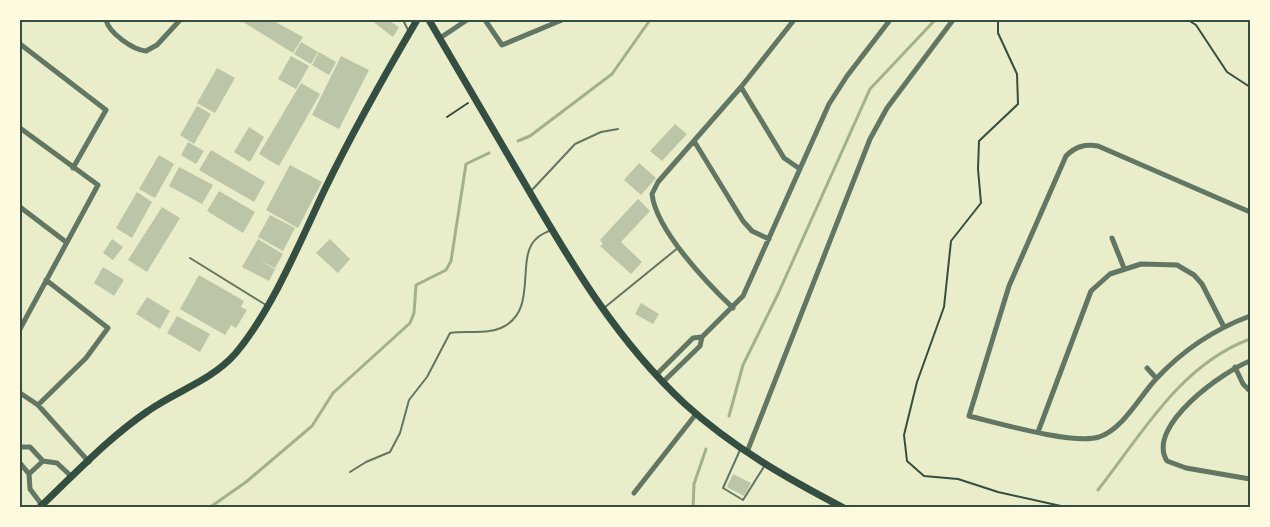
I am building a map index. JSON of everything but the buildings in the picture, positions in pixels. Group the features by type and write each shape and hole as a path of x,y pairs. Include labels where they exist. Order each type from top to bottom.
{"main road":[{"path":"41,506 148,411 225,364 245,340 266,305 354,130 417,20"},
{"path":"429,20 552,230 602,309 656,375 696,414 744,450 844,507"}],"street":[{"path":"105,20 109,28 133,47 146,51 158,45 180,20"},
{"path":"440,38 467,20"},
{"path":"485,20 502,45 562,20"},
{"path":"733,308 699,276 656,207 652,194 657,182 741,87 794,20"},
{"path":"663,382 700,346 702,337 743,296 837,90 890,20"},
{"path":"744,450 870,138 887,108 953,20"},
{"path":"20,45 106,110 73,168"},
{"path":"741,87 784,158 800,169"},
{"path":"20,128 98,185 20,329"},
{"path":"694,141 742,221 752,231 769,238"},
{"path":"1251,212 1098,146 1088,144 1072,150 1066,156 1009,286 969,416 1038,432 1098,437 1116,425 1156,378 1186,352 1224,327 1251,316"},
{"path":"20,207 66,242"},
{"path":"1112,238 1124,268"},
{"path":"1038,432 1091,291 1110,274 1124,268 1159,263 1177,265 1187,270 1202,284 1224,327"},
{"path":"38,405 86,358 108,328 46,280"},
{"path":"656,375 693,338 702,337"},
{"path":"1251,361 1235,367 1172,421 1166,434 1164,455 1167,461 1186,468 1251,479"},
{"path":"1235,367 1243,384 1251,391"},
{"path":"1147,368 1156,378"},
{"path":"20,393 38,405 89,462"},
{"path":"634,493 696,414"},
{"path":"20,447 30,447 43,461 57,463 72,477"},
{"path":"29,474 43,461"},
{"path":"20,463 29,474 30,489 41,506"}],"lane":[{"path":"403,20 409,32"},
{"path":"530,192 545,179 575,144 618,129"},
{"path":"350,472 390,452 400,433 410,400 427,377 450,333 483,332 501,328 514,319 523,300 529,251 536,238 552,230"},
{"path":"602,309 679,247"},
{"path":"190,258 266,305"},
{"path":"744,450 723,488 743,500 765,464"}],"path":[{"path":"998,20 998,33 1017,74 1018,104 979,141 978,170 981,203 951,241 944,307 917,382 904,435 907,461 924,476 958,479 998,492 1070,507"},
{"path":"1188,20 1196,25 1227,72 1251,87"},
{"path":"447,117 475,98"}],"waterway":[{"path":"518,141 530,136 612,74 650,20"},
{"path":"729,416 743,365 778,294 870,89 935,20"},
{"path":"209,508 246,482 312,426 333,393 410,323 414,313 416,285 446,270 451,261 466,164 489,153"},
{"path":"1098,490 1147,424 1183,383 1225,351 1250,339"},
{"path":"693,508 694,484 706,449"}]}
